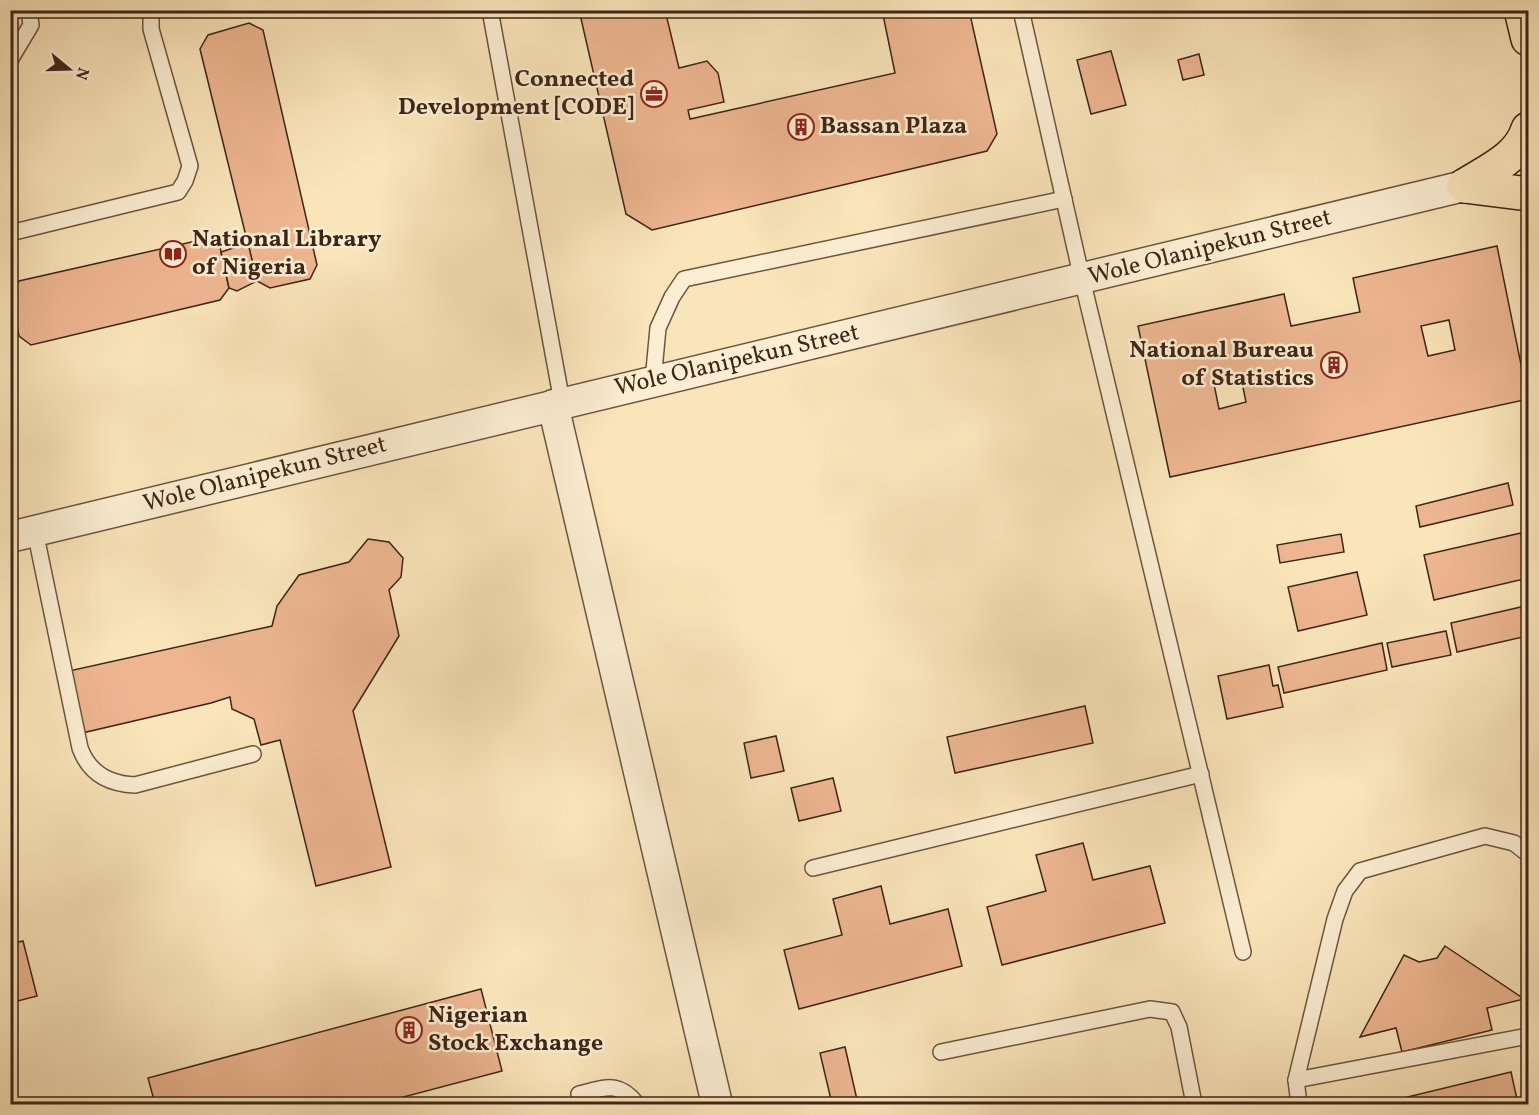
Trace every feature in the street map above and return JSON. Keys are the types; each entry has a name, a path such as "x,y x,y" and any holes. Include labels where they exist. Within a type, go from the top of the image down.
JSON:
{"main road":[{"path":"1521,10 1528,39"},
{"path":"1464,186 1511,156 1524,142 1528,129"},
{"path":"1464,186 1528,194"}],"street":[{"name":"Wole Olanipekun Street","path":"23,534 1464,186"},
{"path":"558,403 717,1104"}],"lane":[{"path":"10,60 31,25 29,10"},
{"path":"10,233 178,192 185,181 190,166 151,29 151,10"},
{"path":"490,10 558,403"},
{"path":"1022,10 1082,279 1243,951"},
{"path":"653,381 658,328 672,297 684,279 1064,199"},
{"path":"23,534 80,748 84,760 94,771 107,780 135,785 253,754"},
{"path":"813,868 1201,774"},
{"path":"1299,1104 1296,1080 1335,919 1345,891 1360,871 1485,836 1514,843 1528,854"},
{"path":"941,1052 1150,1010 1172,1012 1179,1027 1194,1104"},
{"path":"1296,1080 1528,1036"},
{"path":"579,1094 612,1087 628,1093 637,1104"}],"building":[{"name":"Bassan Plaza","path":"579,10 665,10 679,68 707,61 718,73 724,102 688,110 690,119 895,73 882,10 969,10 997,134 987,151 652,230 626,214"},
{"path":"249,23 263,30 317,265 310,279 270,288 257,281 200,49 208,35"},
{"path":"1111,51 1126,105 1091,114 1077,60"},
{"path":"1199,54 1204,75 1183,80 1178,60"},
{"path":"209,238 220,247 229,288 220,300 31,345 19,336 10,294 19,281"},
{"path":"248,243 257,281 237,291 229,288 221,252"},
{"name":"National Bureau of Statistics","path":"1497,246 1528,399 1170,477 1138,326 1284,294 1291,326 1360,312 1353,278","holes":["1449,320 1455,350 1428,356 1421,326","1240,373 1246,402 1219,409 1213,379"]},
{"path":"1508,483 1513,505 1420,527 1416,506"},
{"path":"1521,533 1528,578 1434,600 1424,555"},
{"path":"1341,534 1344,552 1280,563 1277,545"},
{"path":"368,539 389,542 403,558 401,577 389,590 399,636 353,711 391,867 316,886 280,740 261,745 254,719 232,709 230,697 82,733 69,671 272,626 277,606 299,575 349,562"},
{"path":"1357,572 1367,615 1298,631 1288,587"},
{"path":"1521,607 1527,636 1457,652 1451,623"},
{"path":"1446,631 1451,655 1392,667 1387,643"},
{"path":"1382,643 1387,670 1284,693 1278,667"},
{"path":"1269,665 1273,686 1278,685 1283,707 1227,719 1218,676"},
{"path":"1085,706 1093,743 955,773 947,737"},
{"path":"776,736 784,771 751,778 744,743"},
{"path":"833,778 841,811 799,821 791,788"},
{"path":"1083,843 1093,880 1150,866 1165,923 1002,965 987,907 1046,891 1036,855"},
{"path":"881,886 890,924 948,909 962,966 799,1009 784,950 842,935 833,899"},
{"path":"23,941 37,996 10,1003 10,944"},
{"path":"1445,946 1524,999 1487,1008 1492,1030 1402,1052 1396,1028 1360,1037 1404,955 1419,962 1437,958"},
{"name":"Nigerian Stock Exchange","path":"481,989 502,1071 377,1104 155,1104 148,1078"},
{"path":"845,1047 858,1104 832,1104 820,1053"},
{"path":"1511,1072 1518,1104 1396,1104 1395,1100"}],"place":[{"name":"Connected Development [CODE]","path":"654,94"},
{"name":"Bassan Plaza","path":"801,127"},
{"name":"National Library of Nigeria","path":"173,254"},
{"name":"National Bureau of Statistics","path":"1334,365"},
{"name":"Nigerian Stock Exchange","path":"409,1030"}]}
